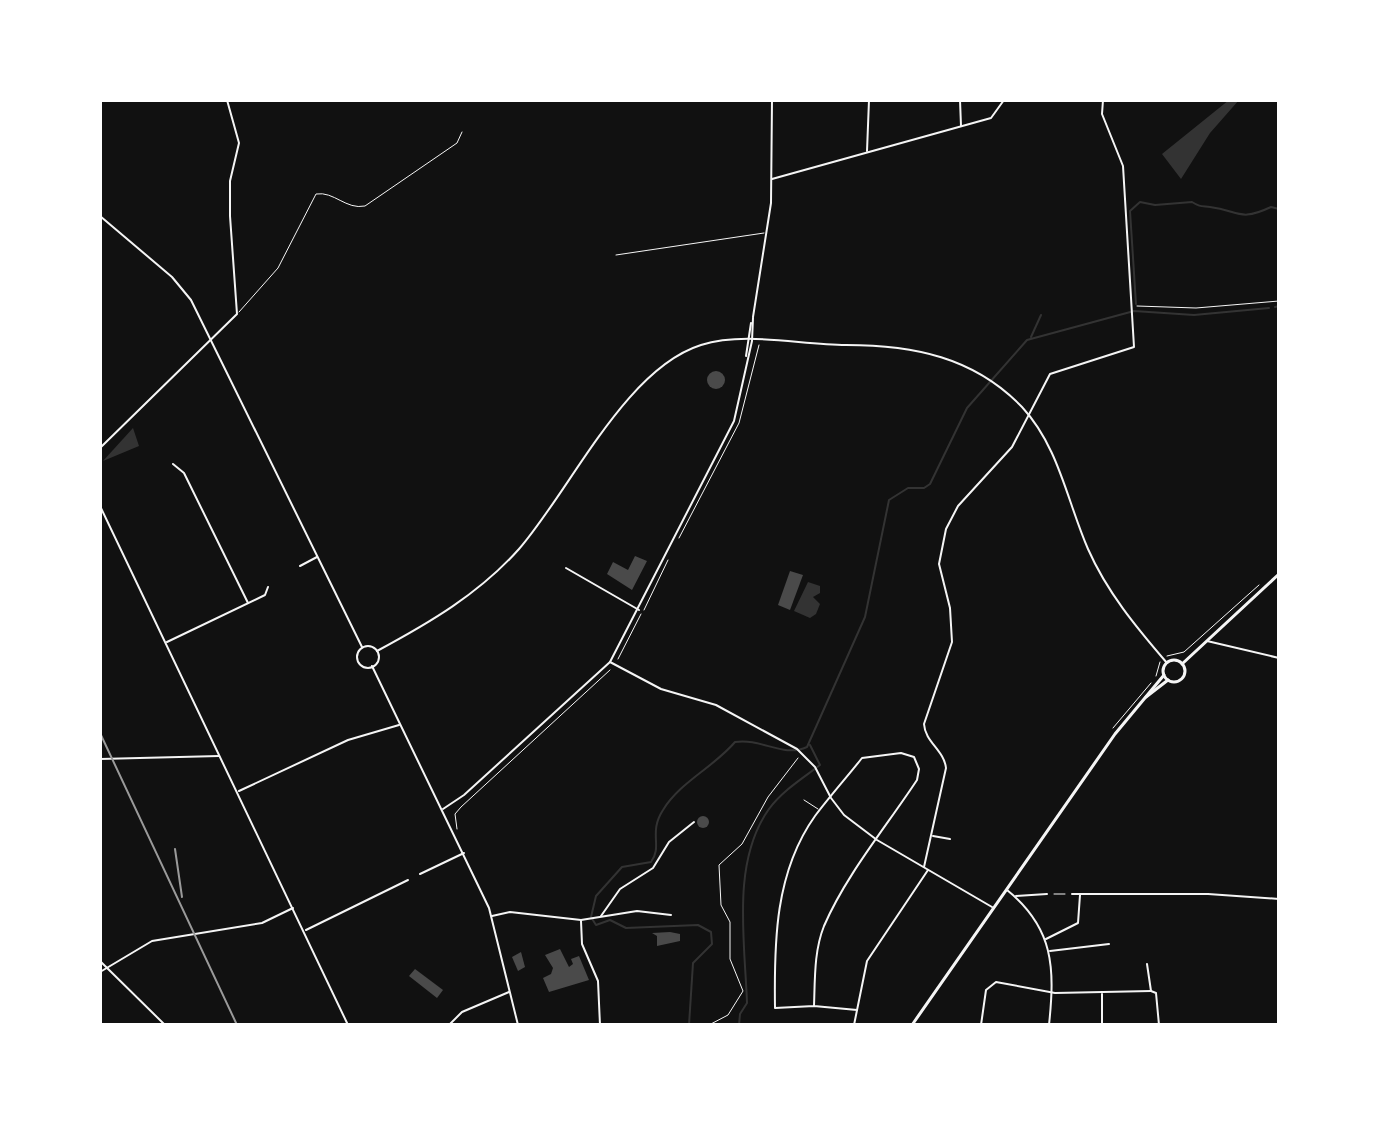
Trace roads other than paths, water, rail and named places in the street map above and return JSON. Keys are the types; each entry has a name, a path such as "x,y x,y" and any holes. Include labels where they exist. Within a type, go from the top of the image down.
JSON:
{"main road":[{"path":"1182,664 1279,574"},
{"path":"912,1025 1140,702 1164,675 1165,661 1182,664"},
{"path":"1140,702 1168,680 1178,681 1183,677 1182,664"},
{"path":"1164,675 1168,680"}],"street":[{"path":"100,448 237,314 230,181 239,143 227,100"},
{"path":"442,809 464,795 610,662 734,421 752,341 767,233 772,100"},
{"path":"867,153 869,100"},
{"path":"960,100 961,127"},
{"path":"771,179 991,118 1004,100"},
{"path":"854,1025 867,961 926,869 933,836 946,763 926,735 924,724 952,642 950,608 939,564 946,529 958,506 1012,447 1050,374 1134,347 1123,166 1102,114 1103,100"},
{"path":"100,216 187,293 362,647"},
{"path":"746,360 746,341 753,318"},
{"path":"377,651 462,601 506,563 555,503 647,377 672,358 701,345 752,341 911,348 947,357 998,385 1035,423 1054,456 1088,549 1105,583 1165,661"},
{"path":"173,464 184,473 248,603"},
{"path":"100,506 348,1025"},
{"path":"300,566 318,557"},
{"path":"566,568 639,610"},
{"path":"166,643 265,595 268,587"},
{"path":"1206,641 1279,658"},
{"path":"362,647 372,647 377,651 378,660 372,666"},
{"path":"362,647 358,652 359,663 372,666"},
{"path":"610,662 661,689 716,705 799,751 816,768 831,798 844,815 877,840 993,908"},
{"path":"372,666 492,916 518,1025"},
{"path":"237,791 348,740 400,724"},
{"path":"814,1006 816,956 824,927 917,780 919,769 914,757 901,753 862,758 820,811 785,883 774,935 775,1008 814,1006 857,1010"},
{"path":"100,759 220,755"},
{"path":"600,916 620,889 653,868 669,842 694,822"},
{"path":"933,836 950,839"},
{"path":"420,874 464,853"},
{"path":"305,931 364,905 408,880"},
{"path":"1006,889 1029,909 1046,939 1051,991 1049,1025"},
{"path":"1016,897 1047,894"},
{"path":"1072,894 1208,894 1279,899"},
{"path":"1046,939 1078,923 1080,894"},
{"path":"100,972 152,941 262,923 294,907"},
{"path":"492,916 519,913 581,920 637,911 671,915"},
{"path":"581,920 582,944 598,981 600,1025"},
{"path":"1049,951 1109,944"},
{"path":"100,961 165,1025"},
{"path":"1147,964 1151,991"},
{"path":"981,1025 986,990 992,983 1051,991 1151,991 1156,993 1159,1025"},
{"path":"449,1025 462,1012 509,992"},
{"path":"1102,993 1102,1025"}],"lane":[{"path":"237,314 278,268 316,194 323,193 355,208 365,206 457,143 462,132"},
{"path":"616,255 767,233"},
{"path":"804,800 820,811"}],"waterway":[{"path":"1136,304 1130,211 1140,202 1155,205 1192,202 1246,215 1271,207 1279,209"},
{"path":"1275,307 1279,306"},
{"path":"689,1025 693,963 712,944 711,932 698,925 626,928 610,920 596,925 591,917 596,896 622,867 651,862 656,850 656,826 663,810 678,791 735,742 789,750 807,747 865,617 889,500 908,488 924,488 930,484 967,408 1027,340 1134,311 1194,315 1269,308"},
{"path":"1031,337 1041,315"},
{"path":"739,1025 740,1014 747,1003 743,903 749,853 757,830 774,802 820,765 810,745"}],"railway":[{"path":"100,733 237,1025"},
{"path":"175,849 182,897"}]}
